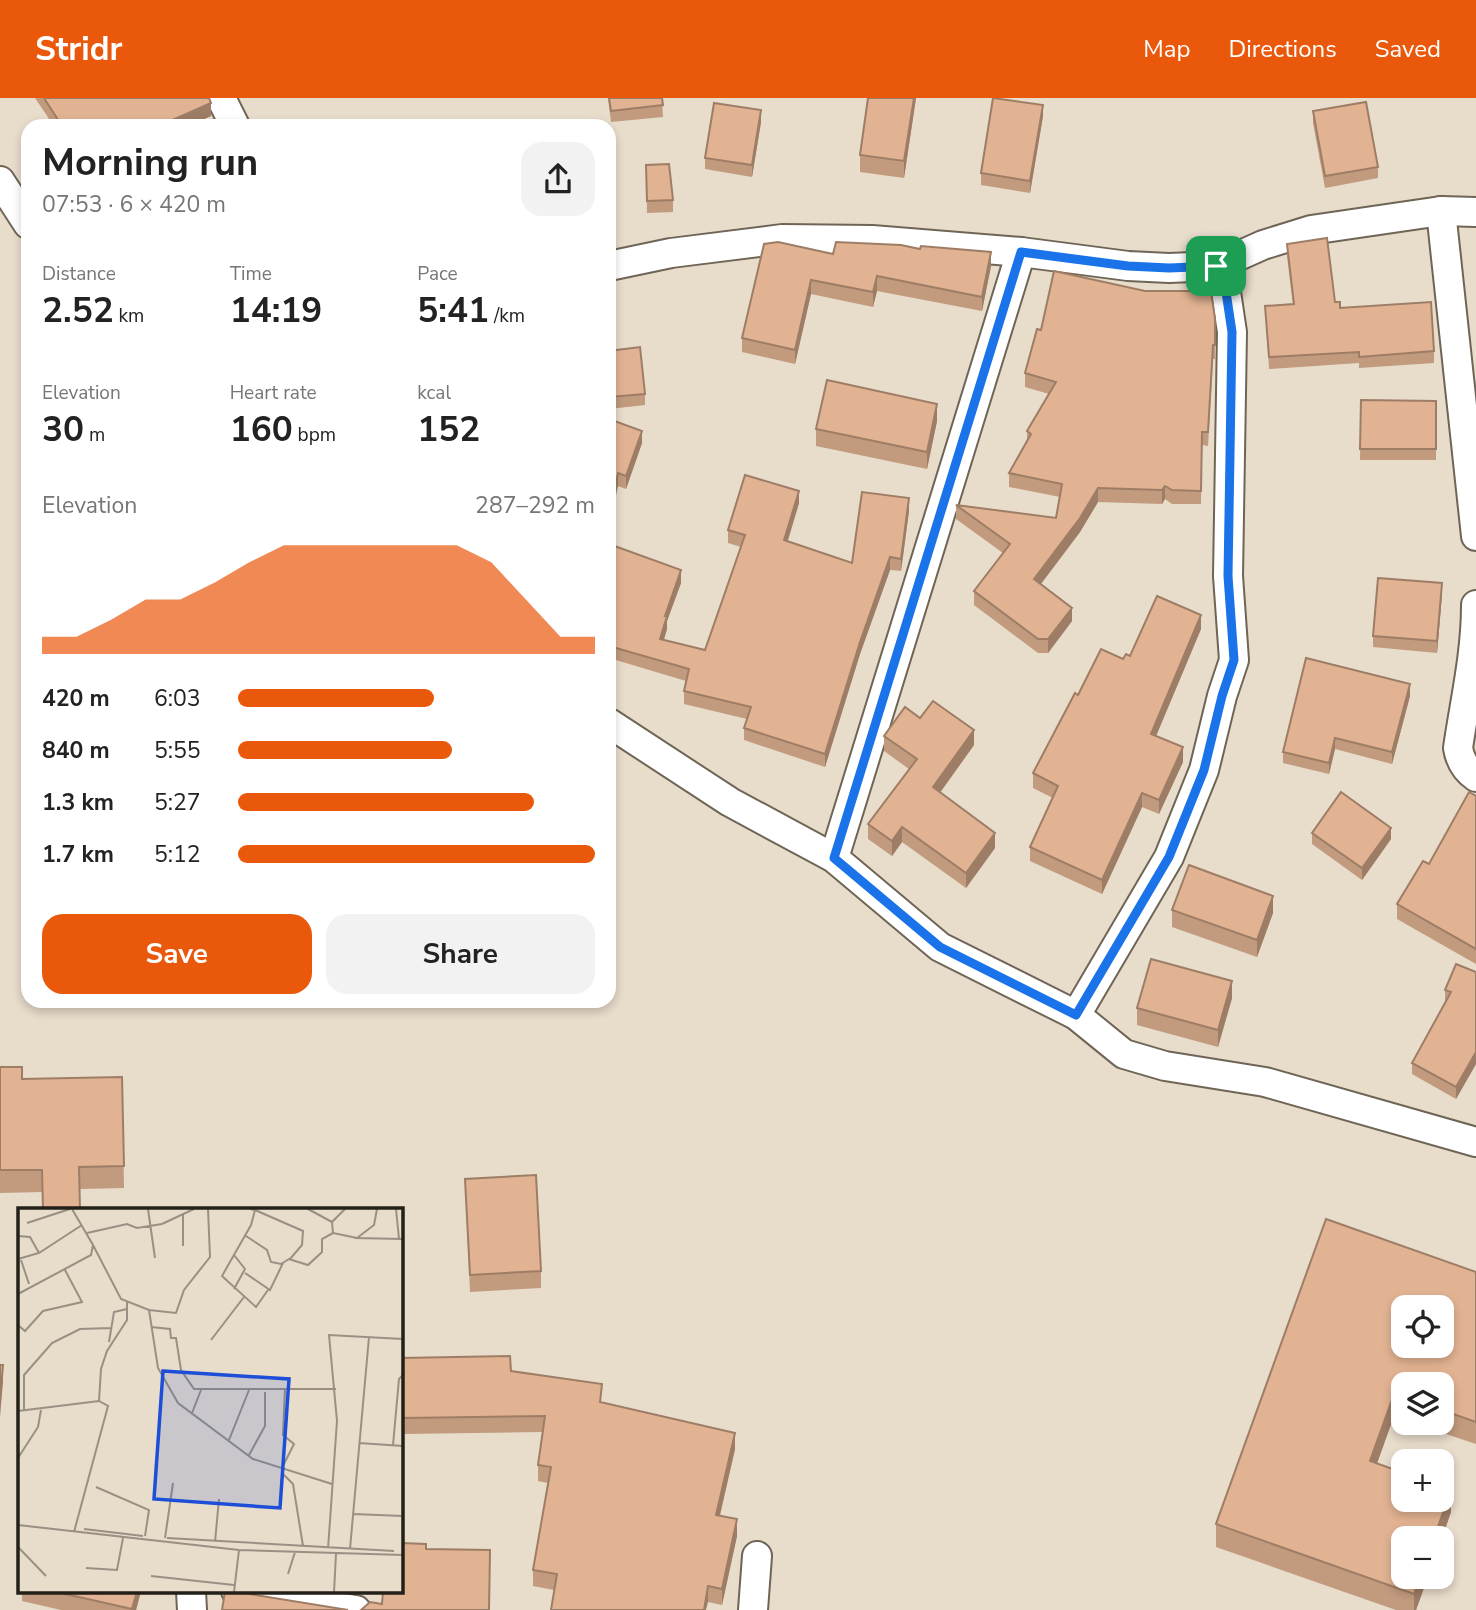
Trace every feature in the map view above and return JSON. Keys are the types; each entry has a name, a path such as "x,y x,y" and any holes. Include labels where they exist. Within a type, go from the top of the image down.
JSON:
{"street":[{"path":"221,98 232,119"},
{"path":"0,181 21,213"},
{"path":"1441,211 1476,536"},
{"path":"616,264 671,253 782,240 872,240 1021,252 1128,266 1216,266 1263,245 1311,230 1441,211 1476,212"},
{"path":"834,858 1021,252"},
{"path":"1076,1015 1169,857 1204,770 1222,696 1234,660 1228,576 1232,332 1226,292 1216,266"},
{"path":"1476,605 1471,676 1458,748 1460,758 1476,777"},
{"path":"616,728 730,802 834,858 940,947 1076,1015 1124,1054 1165,1066 1265,1082 1473,1134"},
{"path":"753,1610 757,1556"},
{"path":"191,1592 192,1610"},
{"path":"242,1592 356,1610"}],"building":[{"path":"44,98 209,98 211,103 175,119 58,119"},
{"path":"609,98 662,98 663,105 611,111"},
{"path":"868,98 914,98 904,161 860,155"},
{"path":"993,98 1043,105 1030,181 981,173"},
{"path":"1366,102 1378,167 1325,176 1313,111"},
{"path":"714,103 761,110 752,165 705,158"},
{"path":"669,164 673,200 647,201 646,165"},
{"path":"1327,238 1335,302 1340,302 1340,308 1431,302 1434,351 1359,357 1359,352 1269,357 1265,306 1294,304 1287,244"},
{"path":"778,242 833,254 836,242 991,252 982,297 877,276 873,292 811,280 795,350 742,338 764,244"},
{"path":"1054,271 1145,291 1211,291 1215,345 1208,432 1202,432 1201,491 1172,490 1165,486 1162,490 1098,488 1080,518 1034,579 1072,608 1048,639 1038,639 974,591 1010,544 956,505 1056,518 1062,484 1009,473 1031,434 1027,431 1056,382 1025,373 1037,329 1041,330"},
{"path":"640,347 645,394 616,396 616,350"},
{"path":"827,380 937,404 927,452 816,429"},
{"path":"1361,400 1436,401 1436,449 1360,449"},
{"path":"616,422 642,431 626,476 618,473 616,482"},
{"path":"745,475 799,491 784,540 852,563 862,492 909,498 901,559 890,557 825,754 744,728 751,707 684,691 689,669 616,648 616,547 681,570 660,639 705,650 745,535 728,530"},
{"path":"1378,578 1442,583 1437,641 1373,636"},
{"path":"1157,596 1201,615 1151,734 1183,747 1159,800 1142,793 1102,880 1030,847 1058,786 1033,773 1101,649 1123,659 1126,654 1130,656"},
{"path":"1306,658 1410,684 1392,752 1335,738 1329,763 1283,752"},
{"path":"933,701 974,730 933,787 995,833 966,873 902,827 892,841 868,824 917,759 884,736 905,707 920,718"},
{"path":"1341,792 1391,828 1362,868 1312,833"},
{"path":"1469,792 1476,796 1476,949 1397,904 1423,861 1429,864"},
{"path":"1189,865 1273,896 1257,940 1172,910"},
{"path":"1151,959 1232,981 1218,1030 1137,1008"},
{"path":"1456,964 1476,972 1476,1052 1456,1087 1412,1063 1451,992 1445,990"},
{"path":"0,1067 22,1067 22,1079 122,1077 124,1166 79,1167 80,1208 43,1208 42,1170 0,1170"},
{"path":"536,1175 541,1271 470,1275 465,1179"},
{"path":"1326,1219 1476,1272 1476,1422 1454,1414 1454,1372 1391,1372 1391,1402 1370,1461 1391,1468 1391,1512 1443,1512 1438,1526 1391,1526 1391,1586 1216,1524"},
{"path":"510,1356 511,1371 602,1384 600,1402 735,1433 716,1515 737,1519 722,1589 708,1586 704,1610 551,1610 557,1574 533,1570 551,1467 538,1465 545,1416 402,1418 402,1358"},
{"path":"0,1365 3,1365 0,1401"},
{"path":"402,1543 426,1544 426,1549 490,1550 489,1610 361,1610 370,1602 382,1604 383,1592 402,1592"},
{"path":"1400,1589 1416,1589 1414,1594"},
{"path":"56,1592 137,1592 132,1609"},
{"path":"225,1592 237,1592 348,1610 222,1610"}],"route":[{"path":"1021,252 1128,266 1216,266 1226,292 1232,332 1228,576 1234,660 1222,696 1204,770 1169,857 1076,1015 940,947 834,858 1021,252"}]}
